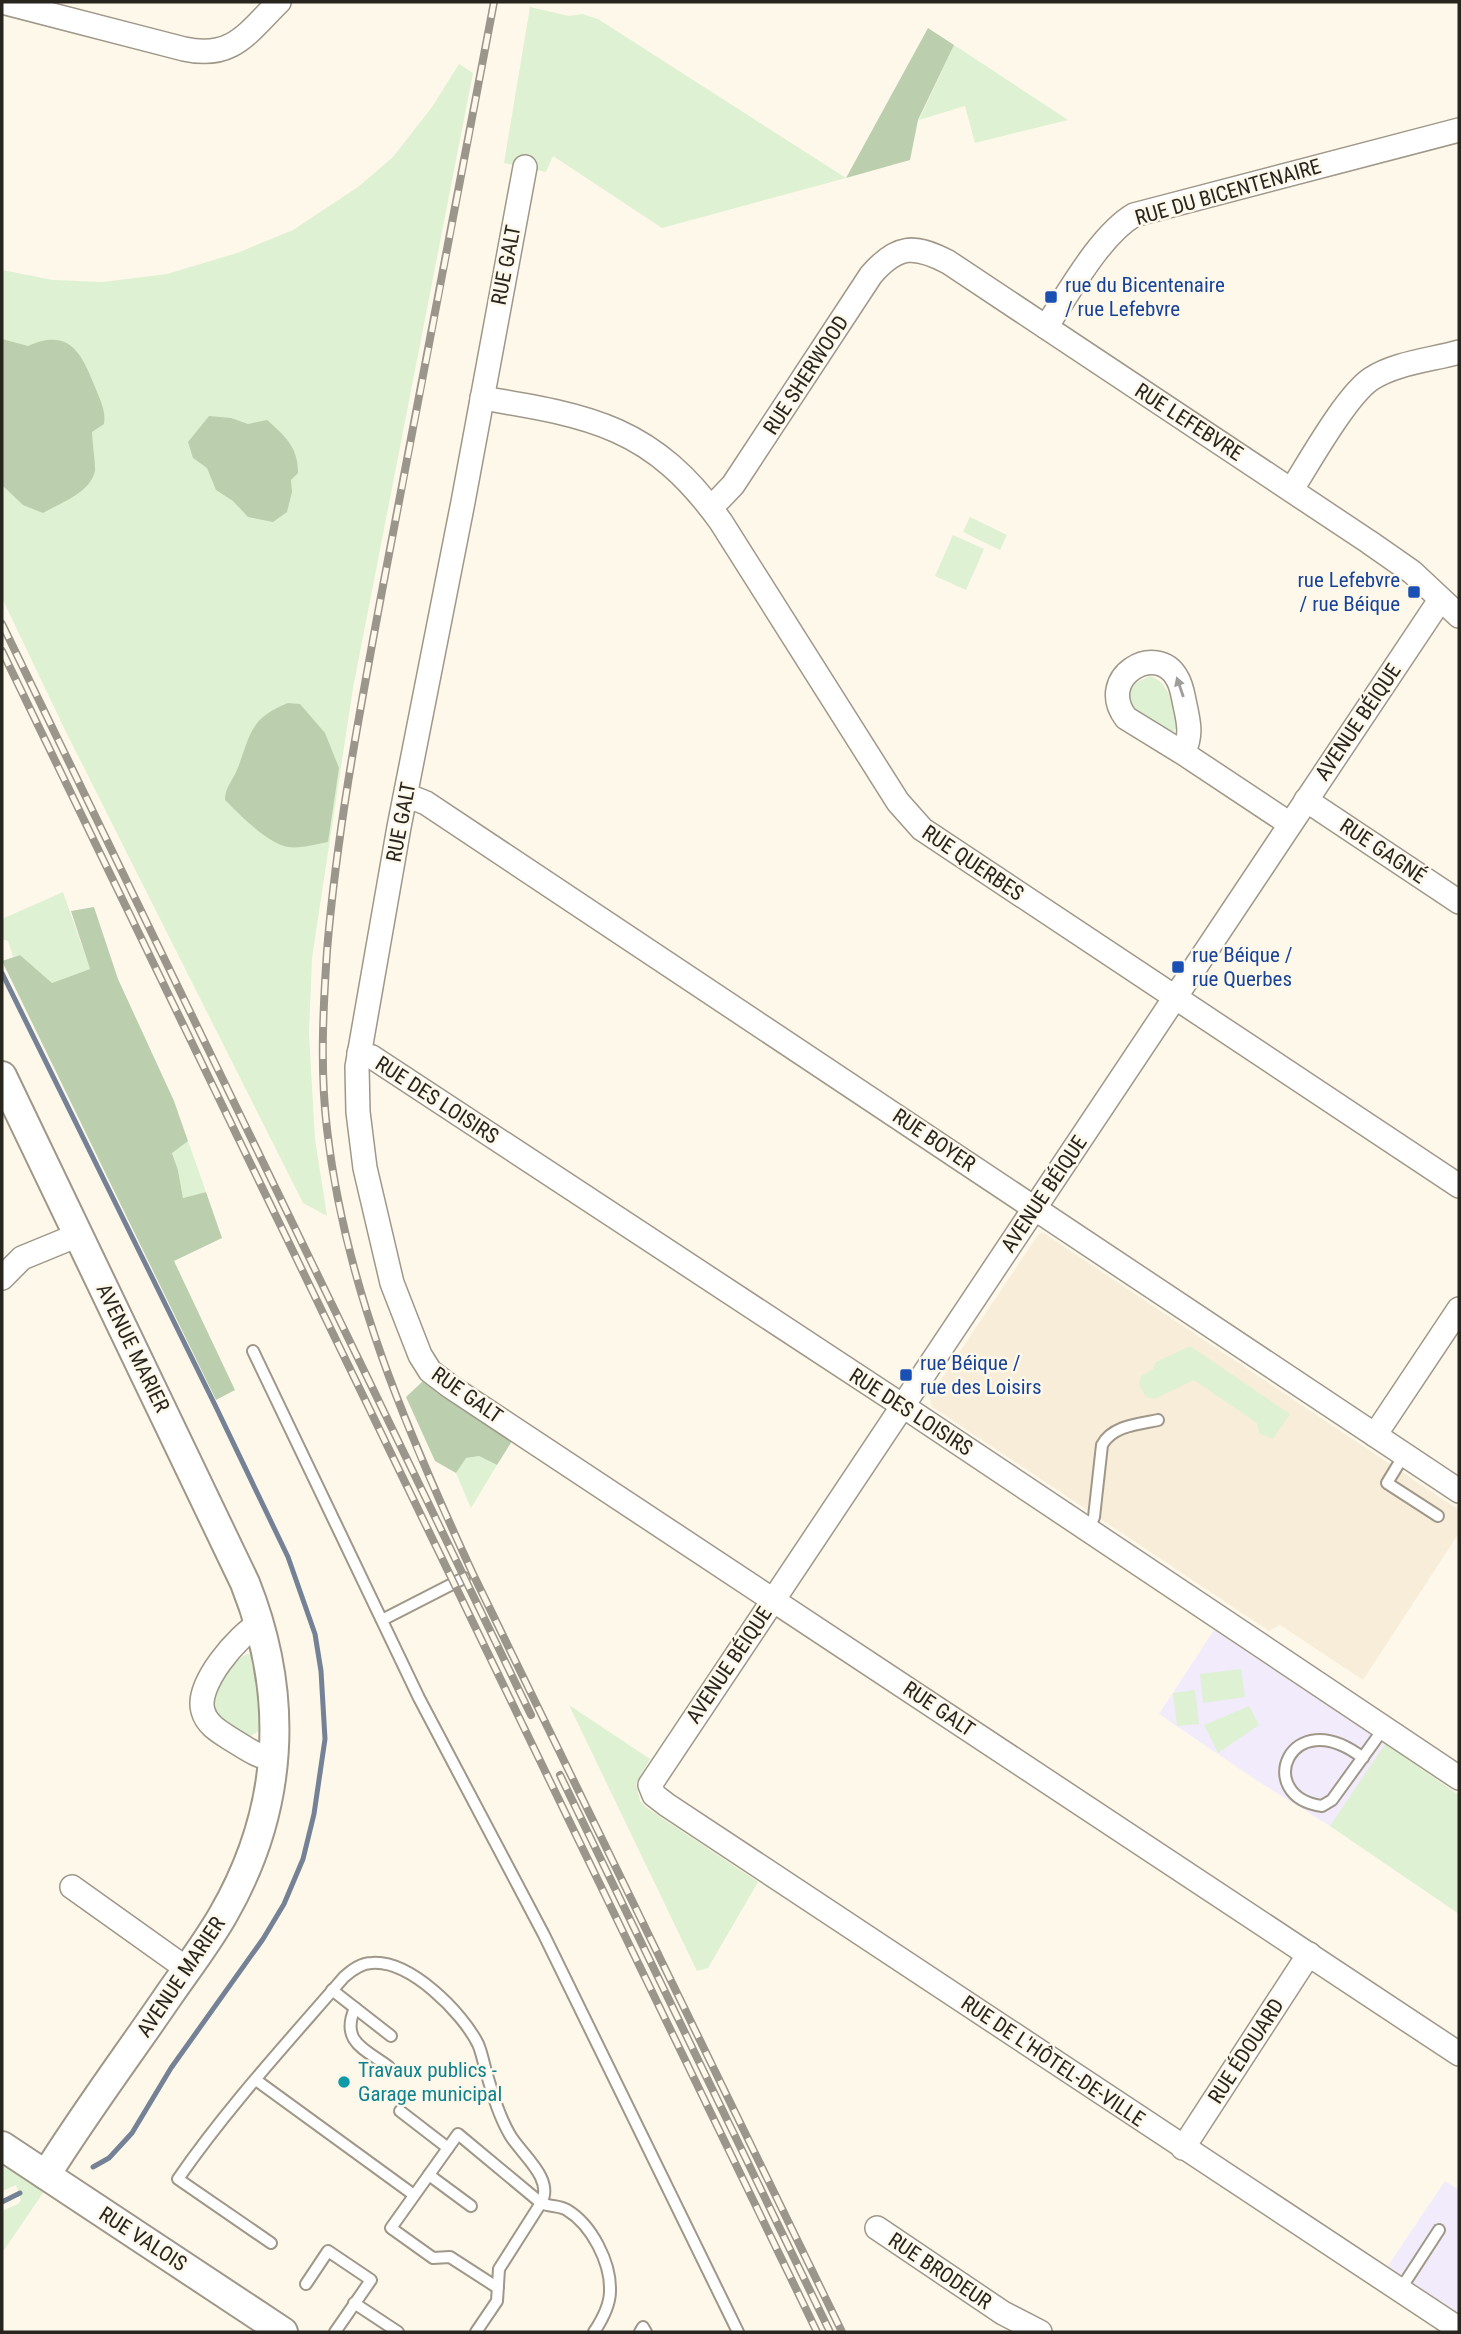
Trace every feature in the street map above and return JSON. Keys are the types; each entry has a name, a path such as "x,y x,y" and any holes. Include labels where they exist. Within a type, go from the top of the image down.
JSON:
{"street":[{"path":"2,2 184,49 209,52 227,49 235,44 279,2"},
{"name":"RUE DU BICENTENAIRE","path":"1046,327 1107,238 1134,215 1459,130"},
{"name":"RUE GALT","path":"525,167 359,1053 358,1112 369,1191 391,1283 414,1343 430,1371 1459,2054"},
{"name":"RUE LEFEBVRE","path":"907,249 925,251 948,262 1292,489 1401,564 1459,615"},
{"name":"RUE SHERWOOD","path":"711,508 733,485 871,275 891,255 907,249"},
{"path":"1292,489 1355,394 1370,380 1394,369 1459,352"},
{"name":"RUE QUERBES","path":"482,398 577,416 622,432 675,468 711,508 864,750 913,822 1175,1000 1459,1186"},
{"name":"AVENUE BÉIQUE","path":"650,1789 655,1775 1440,600"},
{"path":"1183,753 1290,824"},
{"name":"RUE BOYER","path":"406,795 426,803 1459,1491"},
{"name":"RUE GAGNÉ","path":"1306,800 1459,902"},
{"name":"RUE DES LOISIRS","path":"359,1053 372,1057 903,1406 1459,1778"},
{"name":"AVENUE MARIER","path":"2,1076 235,1562 260,1623 273,1685 276,1722 264,1818 249,1862 224,1914 46,2175"},
{"path":"2,1278 22,1258 78,1235"},
{"path":"1375,1435 1459,1309"},
{"path":"260,1623 237,1639 206,1684 201,1703 207,1720 213,1726 254,1754 273,1759"},
{"name":"RUE DE L'HÔTEL-DE-VILLE","path":"650,1789 654,1796 667,1805 1459,2329"},
{"path":"72,1887 187,1969"},
{"name":"RUE ÉDOUARD","path":"1183,2148 1309,1954"},
{"name":"RUE VALOIS","path":"2,2146 283,2332"},
{"name":"RUE BRODEUR","path":"877,2228 1003,2314 1040,2332"}],"lane":[{"path":"253,1351 382,1620 467,1791 544,1935 738,2332"},
{"path":"1088,1531 1094,1517 1102,1445 1105,1439 1116,1431 1158,1420"},
{"path":"1404,1455 1387,1483 1438,1516"},
{"path":"382,1620 464,1578"},
{"path":"1363,1758 1337,1741 1328,1739 1308,1742 1293,1751 1284,1769 1287,1786 1307,1801 1322,1806 1332,1800 1363,1758 1384,1728"},
{"path":"271,2242 178,2179 198,2150 344,1977 368,1963 384,1963 423,1983 460,2017 478,2045 496,2104 510,2135 545,2185 545,2196 499,2269 497,2301 477,2332"},
{"path":"332,1990 391,2036"},
{"path":"355,2008 349,2026 353,2040 389,2067"},
{"path":"256,2080 415,2195"},
{"path":"400,2110 448,2148"},
{"path":"498,2288 450,2257 433,2258 391,2228 458,2134 541,2203 567,2210 593,2238 609,2275 610,2294 602,2321 594,2332"},
{"path":"429,2175 471,2206"},
{"path":"1400,2290 1439,2230"},
{"path":"306,2284 328,2251 371,2280 335,2332"},
{"path":"355,2303 398,2332"},
{"path":"640,2332 643,2328 646,2332"}],"shaded area":[{"path":"1042,1232 1459,1510 1459,1533 1363,1680 1280,1625 1269,1631 931,1406 930,1396"},
{"path":"1214,1630 1385,1744 1330,1826 1159,1714"},
{"path":"1445,2181 1459,2190 1459,2314 1388,2266"}],"green space":[{"path":"530,7 569,16 582,14 598,19 846,178 662,228 553,156 546,172 504,163"},
{"path":"928,28 954,45 918,120 910,160 846,178"},
{"path":"954,45 1068,120 975,143 965,106 919,120"},
{"path":"459,64 473,73 353,688 312,958 309,1034 315,1139 327,1216 303,1203 66,732 2,598 2,270 53,280 103,282 167,274 237,253 293,230 358,187 393,157 432,107"},
{"path":"2,339 28,346 54,340 72,347 84,363 103,410 104,424 92,432 95,469 92,479 74,496 43,513 23,505 2,485"},
{"path":"209,416 231,418 248,424 267,420 290,443 296,456 298,473 291,480 292,492 287,512 273,522 248,517 233,501 216,490 207,468 193,458 188,442"},
{"path":"970,517 1007,535 1000,550 963,532"},
{"path":"953,535 984,549 966,590 935,576"},
{"path":"1150,676 1163,684 1170,697 1177,727 1173,732 1142,715 1130,702 1133,684"},
{"path":"288,703 300,704 325,733 339,768 328,842 298,847 280,844 254,828 225,800 227,788 253,729 265,715"},
{"path":"63,892 90,969 52,983 20,955 13,957 8,941 2,939 2,919"},
{"path":"94,907 118,979 174,1101 188,1141 172,1153 183,1198 206,1192 222,1238 174,1261 235,1390 216,1400 2,961 20,955 52,983 90,969 71,911"},
{"path":"188,1141 206,1192 183,1198 172,1152"},
{"path":"1190,1346 1290,1414 1273,1439 1260,1434 1257,1423 1194,1380 1154,1399 1146,1397 1139,1384 1141,1376 1153,1369 1156,1362"},
{"path":"423,1381 512,1441 497,1465 479,1456 466,1458 456,1473 435,1461 406,1397"},
{"path":"479,1456 497,1465 471,1508 456,1473 465,1458"},
{"path":"248,1654 253,1656 260,1688 261,1730 250,1736 225,1720 214,1703 214,1696 228,1672 237,1660"},
{"path":"1241,1669 1245,1697 1203,1703 1200,1674"},
{"path":"1195,1690 1199,1724 1177,1726 1173,1693"},
{"path":"569,1705 650,1759 636,1784 640,1801 647,1808 758,1882 708,1968 697,1971"},
{"path":"1249,1706 1259,1725 1218,1753 1204,1725"},
{"path":"1385,1744 1459,1795 1459,1914 1330,1826"},
{"path":"2,2158 45,2190 2,2253 2,2211 21,2200 16,2185 2,2191"}],"waterway":[{"path":"2,973 288,1557 315,1634 321,1671 325,1739 314,1814 303,1859 284,1904 263,1939 171,2068 132,2133 109,2158 93,2167"},
{"path":"2,2202 20,2193"}],"railway":[{"path":"494,2 350,770 331,906 324,995 323,1085 327,1129 348,1245 364,1302 382,1357 425,1466 473,1574 842,2332"},
{"path":"2,624 531,1715"},
{"path":"2,651 817,2332"},
{"path":"560,1775 830,2332"}],"place":[{"name":"rue du Bicentenaire / rue Lefebvre","path":"1051,297"},
{"name":"rue Lefebvre / rue Béique","path":"1414,592"},
{"name":"rue Béique / rue Querbes","path":"1178,967"},
{"name":"rue Béique / rue des Loisirs","path":"906,1375"},
{"name":"Travaux publics - Garage municipal","path":"344,2082"}]}
